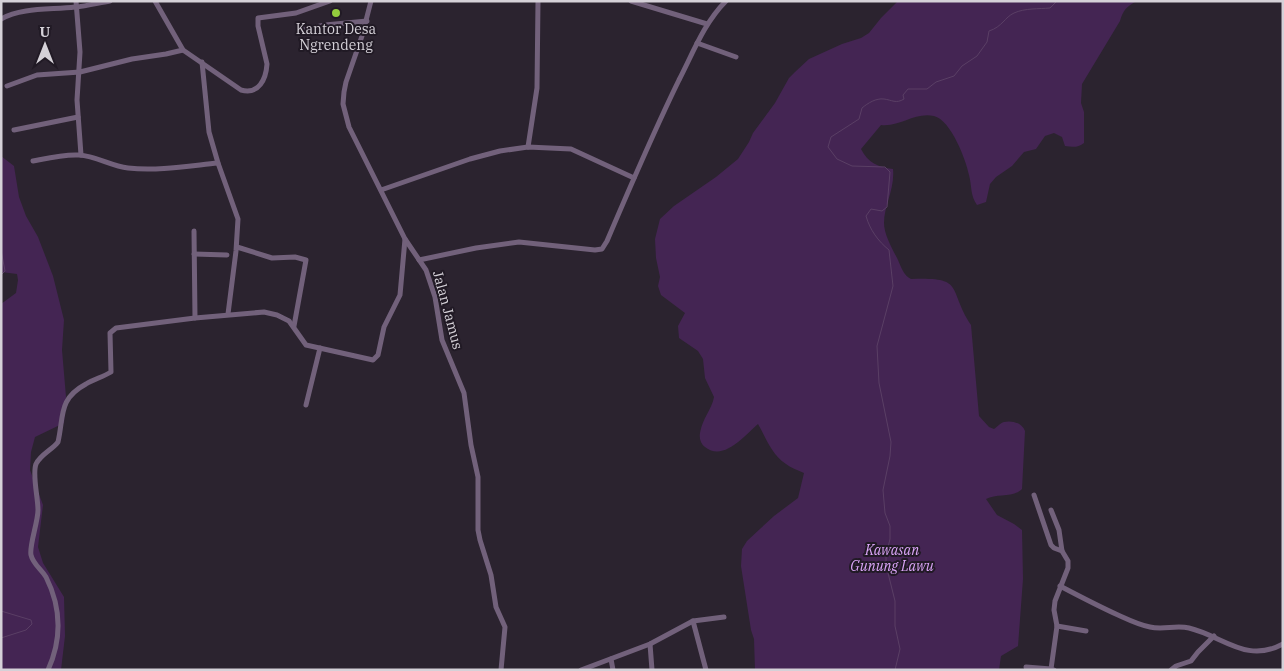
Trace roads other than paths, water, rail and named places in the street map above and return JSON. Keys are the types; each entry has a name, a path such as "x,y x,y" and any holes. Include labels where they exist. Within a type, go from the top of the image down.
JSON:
{"street":[{"path":"1,19 32,11 110,1"},
{"path":"155,1 183,50 241,90 252,91 260,86 264,79 267,64 258,26 258,18 296,12 330,1"},
{"name":"Jalan Jamus","path":"372,1 346,82 343,104 349,127 405,239 426,270 431,283 442,340 464,393 471,445 478,477 478,530 491,575 496,607 505,627 501,670"},
{"path":"528,148 537,88 538,1"},
{"path":"630,1 707,24"},
{"path":"419,260 519,242 595,250 602,249 697,43 707,24 726,1"},
{"path":"76,4 80,72 78,117 81,155"},
{"path":"302,30 325,24 367,21"},
{"path":"697,43 736,57"},
{"path":"7,86 37,75 80,72 132,59 183,50"},
{"path":"202,62 207,120 218,163 236,212 238,229 228,314"},
{"path":"14,130 78,117"},
{"path":"381,190 470,158 500,151 528,148 571,149 634,178"},
{"path":"33,161 81,155 113,165 137,168 169,168 218,163"},
{"path":"194,231 194,318"},
{"path":"48,670 56,649 58,622 55,597 30,553 38,510 35,472 37,463 58,442 62,412 69,397 85,384 111,372 109,335 111,331 116,328 194,318 264,312 286,319 294,326 303,342 370,360 375,359 378,355 384,327 400,294 405,239"},
{"path":"236,247 272,258 295,256 306,259 307,263 294,326"},
{"path":"194,254 227,255"},
{"path":"306,405 320,348"},
{"path":"1034,495 1051,545 1062,551"},
{"path":"1026,667 1053,669 1058,626 1054,610 1055,601 1068,568 1068,561 1062,551 1059,530 1051,510"},
{"path":"1060,586 1096,605 1139,624 1161,628 1188,628 1214,636 1234,648 1247,651 1269,651 1283,644"},
{"path":"581,670 650,644 693,621 724,617"},
{"path":"693,621 706,670"},
{"path":"1058,626 1086,631"},
{"path":"1172,670 1176,666 1192,661 1214,636"},
{"path":"650,644 652,670"},
{"path":"611,659 613,670"}],"waterway":[{"path":"895,670 900,649 895,626 895,601 886,565 890,526 885,513 883,490 891,442 879,383 877,346 893,286 889,250 875,235 866,216 871,209 882,211 887,207 890,172 885,167 852,166 837,159 828,147 831,137 859,119 862,108 867,104 881,99 901,100 904,99 903,95 908,89 927,89 936,82 954,76 962,66 977,56 987,42 989,31 1014,13 1023,10 1050,8 1057,1"},
{"path":"1,250 5,271 1,275"},
{"path":"1,611 31,620 32,624 26,630 1,638"}],"place":[{"name":"Kantor Desa Ngrendeng","path":"336,13"}],"park label":[{"name":"Kawasan Gunung Lawu","path":"892,558"}]}
